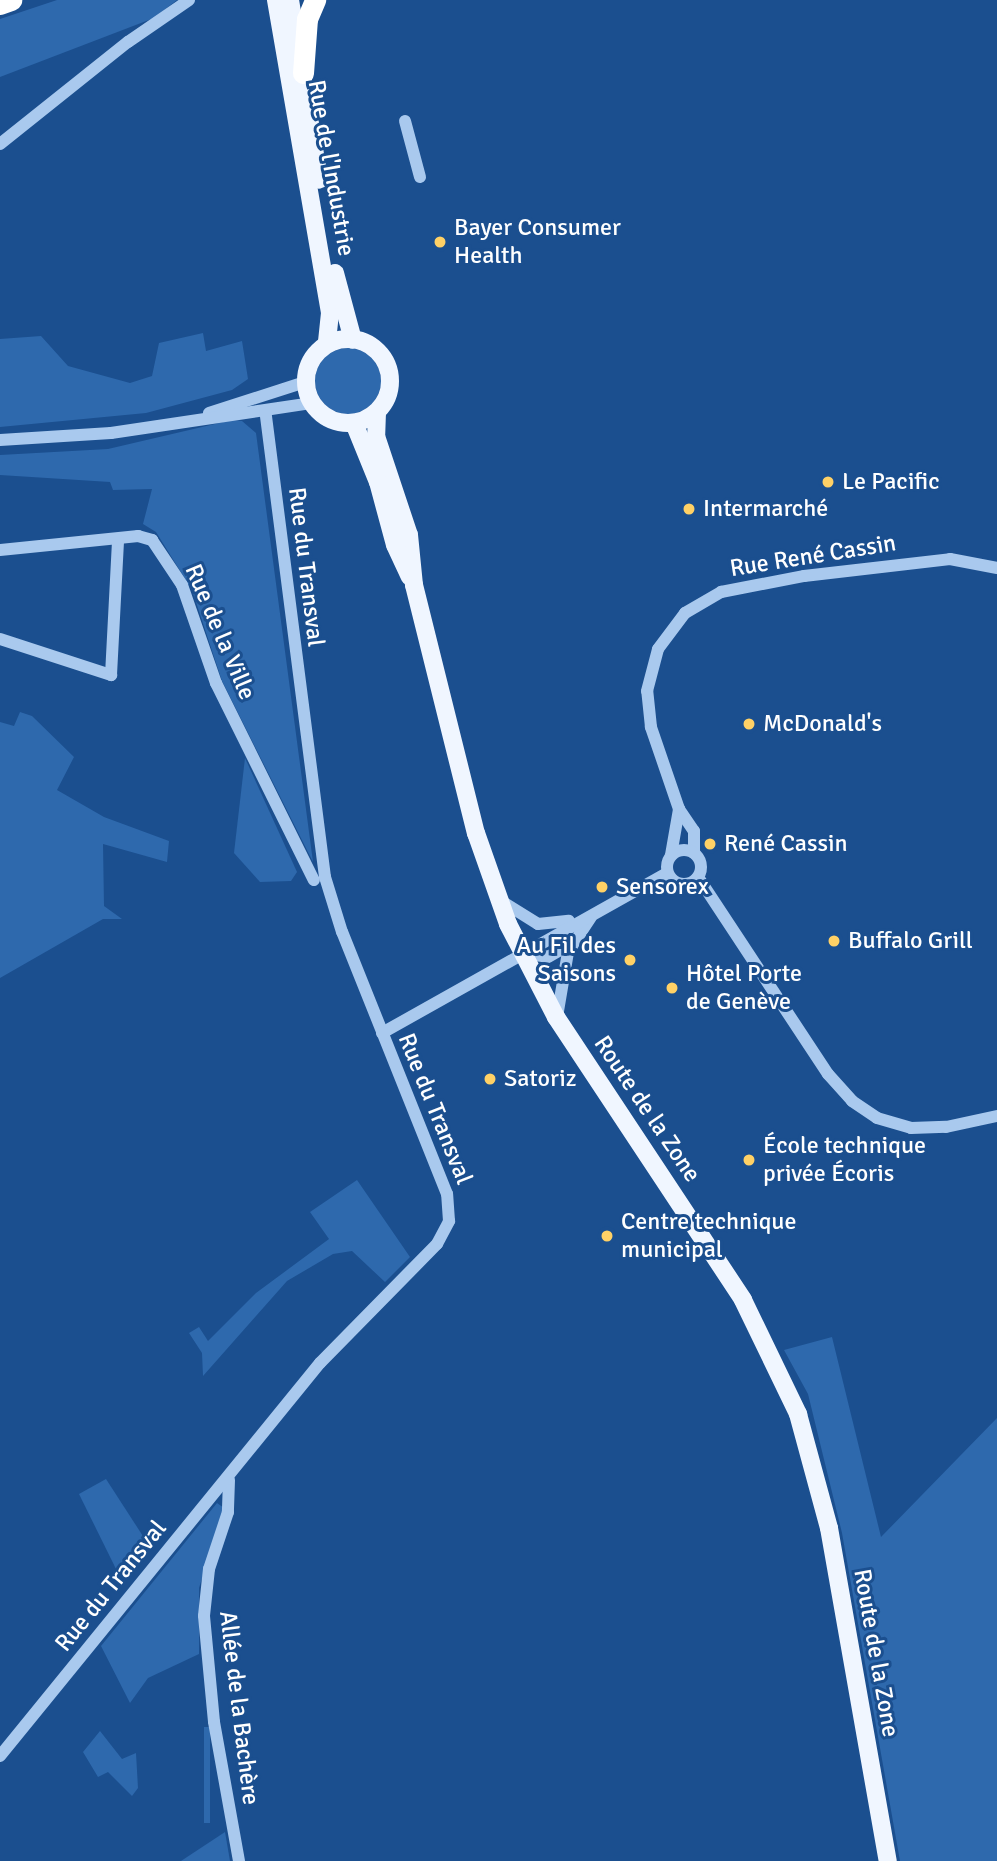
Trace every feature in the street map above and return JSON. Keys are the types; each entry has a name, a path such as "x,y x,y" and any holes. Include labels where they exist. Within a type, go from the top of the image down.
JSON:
{"highway":[{"path":"0,4 11,0"},
{"path":"303,73 307,19 315,0"}],"main road":[{"name":"Rue de l'Industrie","path":"276,0 330,313 327,344"},
{"name":"Rue de l'Industrie","path":"290,0 335,272 353,340"},
{"path":"353,340 374,348 388,366 390,388 377,412 354,423 329,419 311,403 305,382 310,362 327,344 353,340"},
{"name":"Route de la Zone","path":"377,412 376,436 409,536 414,585 475,833 498,899 521,953 556,1017 743,1300 792,1397 829,1528 888,1861"},
{"name":"Route de la Zone","path":"354,423 378,482 395,545 414,585"}],"street":[{"path":"0,144 128,42 189,0"},
{"path":"405,121 421,177"},
{"path":"199,416 305,382"},
{"path":"0,440 92,435 199,416 265,411 311,403"},
{"name":"Rue du Transval","path":"0,1756 229,1480 320,1363 437,1244 447,1227 447,1194 382,1033 325,877 265,411"},
{"path":"0,639 111,675 118,540"},
{"name":"Rue de la Ville","path":"0,550 118,540 152,540 182,585 212,673 314,880"},
{"name":"Rue René Cassin","path":"997,568 950,559 888,565 740,587 690,608 661,643 647,691 651,727 679,809 694,831 694,853 701,864 698,877 828,1074 852,1101 877,1118 911,1128 946,1127 997,1116"},
{"name":"Rue René Cassin","path":"667,873 679,809"},
{"path":"671,855 682,850 694,853"},
{"path":"382,1033 667,873 681,885 698,877"},
{"path":"498,899 538,923 593,913"},
{"path":"556,1017 563,969 573,943 593,913"},
{"path":"521,953 548,957 573,943"},
{"name":"Allée de la Bachère","path":"229,1480 228,1512 205,1586 204,1616 214,1722 239,1861"}],"shaded area":[{"path":"57,0 177,0 154,18 0,77 0,19"},
{"path":"203,333 206,351 242,341 248,379 232,390 146,413 0,427 0,339 41,336 68,366 130,383 152,376 159,343"},
{"path":"348,348 361,351 371,358 378,368 381,381 378,394 371,404 361,411 348,414 335,411 325,404 318,394 315,381 318,368 325,358 335,351"},
{"path":"232,420 242,421 256,433 313,862 222,681 192,590 156,532 143,524 152,489 113,490 110,482 0,475 0,455 108,449"},
{"path":"20,712 32,716 74,757 57,790 104,817 169,841 167,862 103,844 104,906 122,919 103,919 0,978 0,722 14,726"},
{"path":"245,758 297,872 291,881 260,882 234,853"},
{"path":"357,1180 410,1257 385,1282 352,1251 333,1254 287,1281 203,1376 202,1353 189,1333 199,1327 208,1341 256,1293 329,1239 310,1212"},
{"path":"832,1337 881,1537 997,1418 997,1861 900,1861 842,1533 808,1394 784,1350"},
{"path":"106,1479 150,1547 117,1571 79,1494"},
{"path":"217,1503 224,1508 199,1588 199,1654 148,1678 130,1703 101,1646"},
{"path":"204,1727 210,1727 210,1823 204,1823"},
{"path":"100,1731 122,1759 136,1753 138,1788 132,1796 108,1772 98,1777 83,1752"},
{"path":"225,1832 230,1861 181,1861"}],"place":[{"name":"Bayer Consumer Health","path":"440,242"},
{"name":"Le Pacific","path":"828,482"},
{"name":"Intermarché","path":"689,509"},
{"name":"McDonald's","path":"749,724"},
{"name":"René Cassin","path":"710,844"},
{"name":"Sensorex","path":"602,887"},
{"name":"Buffalo Grill","path":"834,941"},
{"name":"Au Fil des Saisons","path":"630,960"},
{"name":"Hôtel Porte de Genève","path":"672,988"},
{"name":"Satoriz","path":"490,1079"},
{"name":"École technique privée Écoris","path":"749,1160"},
{"name":"Centre technique municipal","path":"607,1236"}]}
